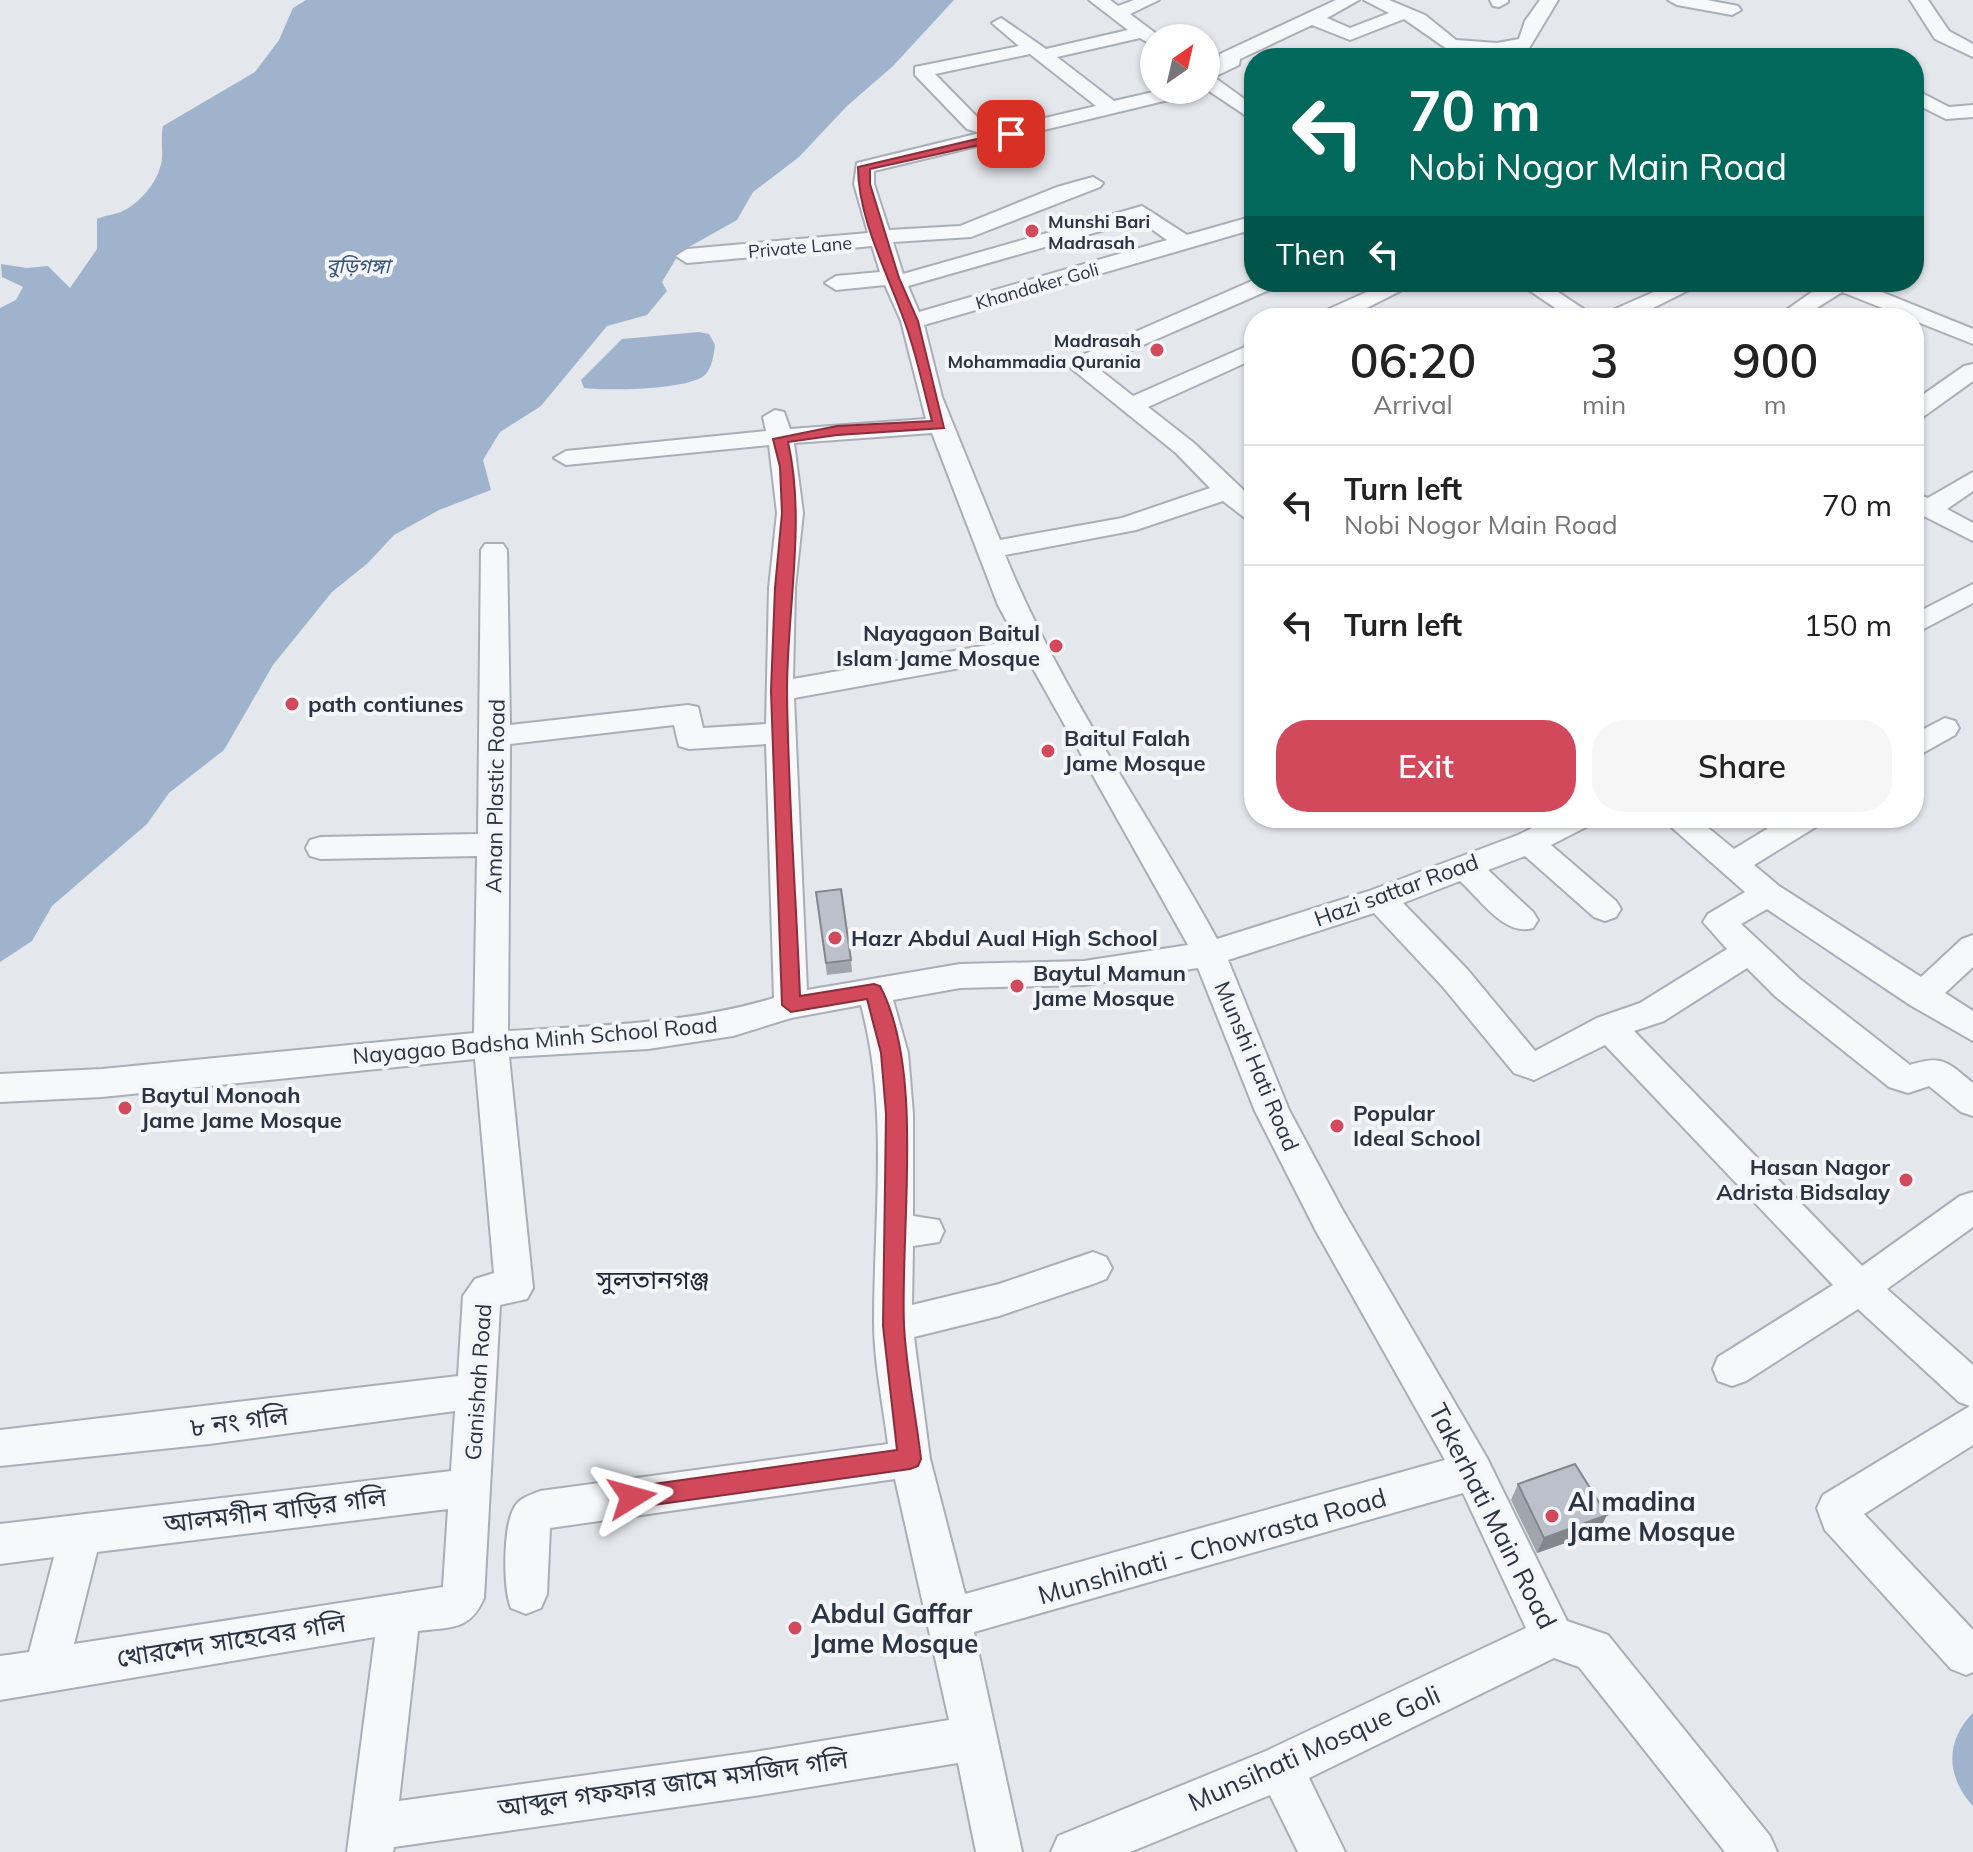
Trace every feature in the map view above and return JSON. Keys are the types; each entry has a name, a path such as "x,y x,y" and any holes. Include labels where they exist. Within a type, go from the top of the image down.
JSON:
{"street":[{"path":"1098,0 1140,30"},
{"path":"1116,13 1150,0"},
{"path":"1248,48 1350,0"},
{"path":"1373,0 1419,19 1437,36 1458,48"},
{"path":"1505,48 1521,46 1527,41 1534,21 1549,0"},
{"path":"1677,0 1732,10 1725,0"},
{"path":"1919,0 1942,35 1973,51"},
{"path":"1312,18 1350,34 1405,13"},
{"path":"1001,23 1112,109"},
{"path":"1937,24 1973,27"},
{"path":"1140,37 922,71 974,125 981,123 995,138 1140,102"},
{"path":"1454,45 1486,48"},
{"path":"1220,71 1232,61 1227,58 1244,50"},
{"path":"1220,90 1244,108"},
{"path":"1924,101 1946,113 1973,111"},
{"name":"Munshi Hati Road","path":"995,138 864,167 864,184 881,240 912,321 940,425 989,550 1032,646 1209,954 1272,1111 1329,1220"},
{"name":"Private Lane","path":"687,256 881,240 914,232 963,232 1064,191 1093,183"},
{"path":"836,283 894,280 1142,212 1186,244"},
{"name":"Khandaker Goli","path":"912,321 1244,225"},
{"path":"1244,505 1185,448 1079,365 1245,292"},
{"path":"1350,308 1385,292"},
{"path":"1544,292 1570,308"},
{"path":"1637,308 1673,292"},
{"path":"1800,308 1824,292"},
{"path":"1859,292 1892,308"},
{"path":"1924,321 1973,337"},
{"path":"1130,406 1244,355"},
{"path":"1924,405 1972,371"},
{"path":"566,458 777,428 837,430 940,425"},
{"path":"777,428 787,467 790,513 782,588 779,691 783,733 785,912 791,1005"},
{"path":"1924,504 1973,480"},
{"path":"989,550 1096,533 1227,491"},
{"path":"1924,506 1973,533"},
{"name":"Aman Plastic Road","path":"491,1043 492,782 499,662 494,550"},
{"path":"1924,619 1973,592"},
{"path":"779,691 1032,646"},
{"path":"496,736 688,714 689,739 783,733"},
{"path":"1924,742 1945,728"},
{"name":"Hazi sattar Road","path":"1209,954 1380,899 1529,843 1559,828"},
{"path":"1689,828 1768,894 1973,1028"},
{"path":"1734,863 1792,828"},
{"path":"1529,843 1605,909"},
{"path":"321,848 494,845"},
{"path":"1464,866 1522,920"},
{"path":"1768,894 1719,922 1788,988 1901,1077 1908,1080 1933,1071 1973,1102"},
{"path":"1380,899 1455,978 1526,1064 1534,1067 1609,1027 1652,1012 1749,951"},
{"path":"1922,996 1973,947"},
{"name":"Nayagao Badsha Minh School Road","path":"0,1088 102,1083 491,1043 648,1036 733,1023 791,1005 960,976 1084,973 1209,954"},
{"path":"874,991 891,1053 909,1231 893,1326 910,1459 950,1618 999,1852"},
{"path":"1609,1027 1860,1288 1973,1390"},
{"name":"Ganishah Road","path":"461,1603 478,1391 482,1296 488,1290 514,1288 491,1043"},
{"path":"1732,1369 1860,1288 1973,1207"},
{"name":"Takerhati Main Road","path":"1329,1220 1473,1471 1553,1637 1593,1650 1754,1852"},
{"path":"893,1326 1026,1292 1093,1268"},
{"name":"৮ নং গলি","path":"0,1448 209,1426 478,1391"},
{"path":"1966,1654 1839,1516 1837,1508 1973,1423"},
{"path":"526,1594 530,1518 540,1510 910,1459"},
{"name":"Munshihati - Chowrasta Road","path":"950,1618 1075,1586 1473,1471"},
{"name":"আলমগীন বাড়ির গলি","path":"0,1544 471,1487"},
{"path":"46,1670 80,1536"},
{"name":"খোরশেদ সাহেবের গলি","path":"0,1678 461,1603"},
{"path":"372,1840 399,1612"},
{"name":"Munsihati Mosque Goli","path":"1074,1852 1280,1768 1553,1637"},
{"name":"আব্দুল গফফার জামে মসজিদ গলি","path":"372,1840 973,1738"},
{"path":"1280,1768 1322,1852"}],"water":[{"name":"বুড়িগঙ্গা","path":"306,0 954,0 893,66 847,106 799,157 753,192 737,220 680,252 662,282 667,291 647,315 607,326 541,406 500,432 483,460 491,490 439,510 394,535 368,563 332,592 273,665 224,750 169,793 147,824 52,906 32,941 0,962 0,308 16,300 23,287 2,277 1,264 27,268 48,266 70,288 97,249 97,219 121,212 134,204 156,178 162,160 163,126 255,72 279,40 293,8"},
{"path":"699,332 709,334 715,345 709,369 696,380 647,388 584,388 581,380 622,339"},
{"path":"1973,1713 1973,1806 1958,1784 1952,1760 1957,1736"}],"building":[{"name":"Hazr Abdul Aual High School","path":"841,889 851,960 826,963 816,892"},
{"path":"1575,1464 1607,1515 1544,1538 1518,1484"}],"place":[{"name":"Munshi Bari Madrasah","path":"1032,231"},
{"name":"Madrasah Mohammadia Qurania","path":"1157,350"},
{"name":"Nayagaon Baitul Islam Jame Mosque","path":"1056,646"},
{"name":"path contiunes","path":"292,704"},
{"name":"Baitul Falah Jame Mosque","path":"1048,751"},
{"name":"Hazr Abdul Aual High School","path":"835,938"},
{"name":"Baytul Mamun Jame Mosque","path":"1017,986"},
{"name":"Baytul Monoah Jame Jame Mosque","path":"125,1108"},
{"name":"Popular Ideal School","path":"1337,1126"},
{"name":"Hasan Nagor Adrista Bidsalay","path":"1906,1180"},
{"name":"Al madina Jame Mosque","path":"1552,1516"},
{"name":"Abdul Gaffar Jame Mosque","path":"795,1628"}],"district":[{"name":"সুলতানগঞ্জ","path":"653,1279"}],"route":[{"path":"632,1497 910,1459 893,1326 893,1209 897,1151 891,1053 874,991 791,1005 785,912 783,733 779,691 782,588 790,513 787,467 780,439 837,430 940,425 912,321 893,278 864,184 864,167 1011,134"}]}
